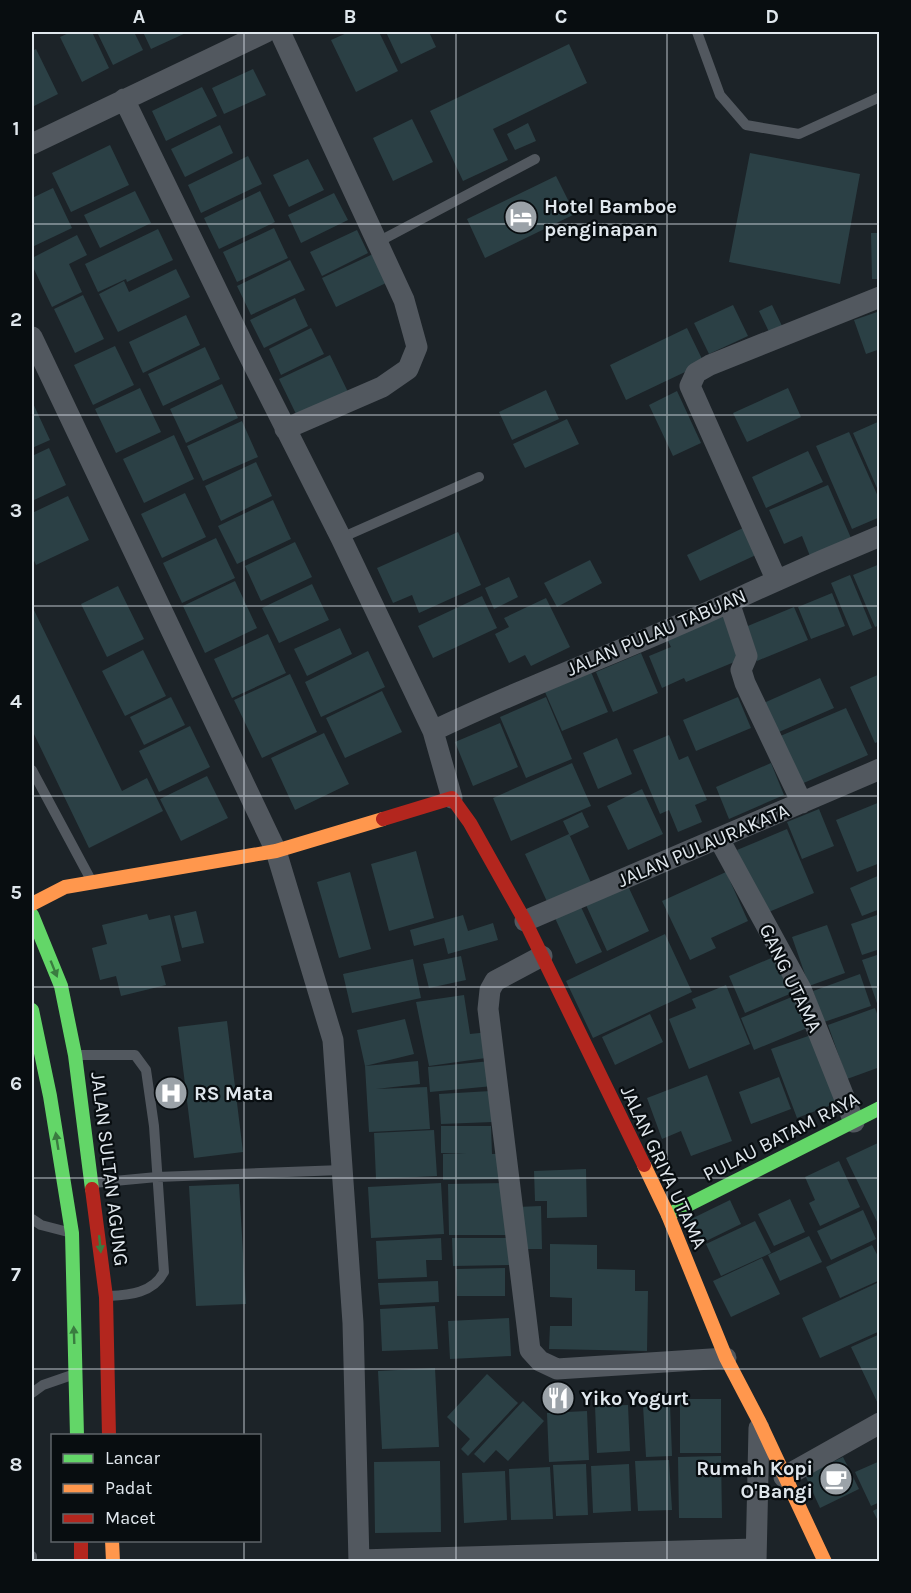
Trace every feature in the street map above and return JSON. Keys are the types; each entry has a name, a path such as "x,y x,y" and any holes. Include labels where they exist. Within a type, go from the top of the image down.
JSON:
{"street":[{"path":"32,144 266,32"},
{"path":"279,32 375,243 404,300 417,347 408,369 382,387 285,429"},
{"path":"32,904 65,887 276,851 452,798 433,732 341,538 285,429 124,99"},
{"path":"776,579 690,386 696,373 710,365 879,297"},
{"path":"32,337 276,851 297,914 333,1040 352,1323 359,1561 755,1555 759,1421"},
{"name":"JALAN PULAU TABUAN","path":"433,732 506,696 879,536"},
{"path":"729,602 747,656 741,670 745,683 802,803"},
{"name":"JALAN PULAURAKATA","path":"525,921 879,769"},
{"name":"JALAN GRIYA UTAMA","path":"452,798 470,823 525,921 668,1215 726,1358 759,1421 825,1562"},
{"name":"GANG UTAMA","path":"719,838 801,989 854,1122"},
{"path":"43,884 65,887"},
{"name":"JALAN SULTAN AGUNG","path":"32,915 61,986 75,1054 106,1297 109,1434"},
{"path":"542,956 495,981 489,990 488,1009 530,1350 540,1361 557,1369 726,1358"},
{"path":"32,1010 50,1096 72,1233 77,1434"},
{"name":"PULAU BATAM RAYA","path":"668,1215 879,1108"},
{"path":"784,1477 879,1423"},
{"path":"81,1542 81,1562"},
{"path":"112,1542 113,1562"}],"lane":[{"path":"697,32 720,95 746,125 798,134 879,97"},
{"path":"375,243 536,159"},
{"path":"341,538 479,477"},
{"path":"32,770 91,881"},
{"path":"75,1054 135,1055 146,1070 154,1126 164,1272 159,1282 135,1294 106,1297"},
{"path":"93,1183 157,1177 342,1170"},
{"path":"32,1219 41,1226 72,1233"},
{"path":"32,1393 43,1385 75,1375"},
{"path":"32,1556 32,1562"}],"building":[{"path":"71,32 92,32 109,68 82,82 60,37"},
{"path":"97,32 134,32 143,50 113,65"},
{"path":"143,32 188,32 151,49"},
{"path":"349,32 379,32 398,71 356,92 331,40"},
{"path":"386,32 429,32 436,47 401,64"},
{"path":"569,44 587,83 493,129 508,160 463,181 430,111"},
{"path":"36,49 58,94 32,107 32,51"},
{"path":"253,69 266,95 224,114 212,88"},
{"path":"202,87 217,116 166,141 152,111"},
{"path":"412,119 433,162 393,181 373,138"},
{"path":"528,123 536,141 515,150 507,134"},
{"path":"220,125 233,153 185,177 171,149"},
{"path":"110,145 129,185 71,212 52,173"},
{"path":"750,153 860,174 840,284 729,262"},
{"path":"248,156 262,184 201,213 188,185"},
{"path":"308,159 324,190 289,207 273,175"},
{"name":"Hotel Bamboe penginapan","path":"556,176 575,214 485,258 467,219"},
{"path":"53,188 72,228 32,247 32,198"},
{"path":"135,191 151,223 100,248 84,215"},
{"path":"260,191 275,222 219,249 204,218"},
{"path":"334,193 348,220 301,243 288,215"},
{"path":"274,228 288,258 237,282 223,252"},
{"path":"158,229 173,260 127,282 126,279 98,292 85,264"},
{"path":"357,230 368,253 322,276 310,252"},
{"path":"871,233 880,233 880,279 872,279"},
{"path":"77,235 87,255 69,264 82,292 52,307 32,265 32,258"},
{"path":"373,254 386,283 336,307 322,278"},
{"path":"290,260 305,290 251,315 237,286"},
{"path":"176,269 190,297 118,332 99,294 124,281 129,292"},
{"path":"83,295 104,339 75,353 54,309"},
{"path":"295,298 308,326 264,348 250,320"},
{"path":"733,305 748,336 709,354 694,323"},
{"path":"772,305 783,328 770,334 759,311"},
{"path":"880,311 880,349 866,354 854,320"},
{"path":"186,315 200,345 143,373 129,342"},
{"path":"311,328 324,354 281,375 269,349"},
{"path":"687,328 704,363 626,400 610,365"},
{"path":"115,346 134,385 93,405 74,365"},
{"path":"205,347 220,379 163,406 148,374"},
{"path":"330,355 348,392 297,416 279,379"},
{"path":"222,384 238,418 186,443 170,409"},
{"path":"140,388 161,432 116,453 95,409"},
{"path":"788,388 801,417 747,442 733,413"},
{"path":"546,390 559,419 512,440 499,412"},
{"path":"677,391 701,443 673,456 649,405"},
{"path":"32,401 50,440 32,448"},
{"path":"567,419 579,444 525,468 513,444"},
{"path":"242,421 258,457 203,481 187,446"},
{"path":"880,421 880,495 853,433"},
{"path":"849,432 880,501 880,517 852,529 816,446"},
{"path":"174,435 194,479 144,503 123,459"},
{"path":"49,448 66,485 32,501 32,456"},
{"path":"808,451 823,482 766,508 752,477"},
{"path":"256,462 272,496 221,521 205,486"},
{"path":"828,485 851,538 810,556 802,536 784,544 769,510"},
{"path":"185,493 206,537 162,558 141,514"},
{"path":"68,496 89,540 36,565 32,556 32,513"},
{"path":"273,500 291,539 237,564 218,526"},
{"path":"745,527 758,554 700,581 687,555"},
{"path":"458,532 481,585 419,613 412,595 393,603 377,568"},
{"path":"216,538 235,578 182,603 163,563"},
{"path":"295,542 312,577 261,601 245,566"},
{"path":"590,560 602,583 557,607 544,583"},
{"path":"880,564 880,625 875,627 853,575"},
{"path":"850,575 872,628 853,636 831,583"},
{"path":"509,577 518,597 494,609 485,588"},
{"path":"235,581 257,628 205,653 183,606"},
{"path":"312,584 329,620 279,643 262,608"},
{"path":"118,586 144,639 107,657 81,604"},
{"path":"832,593 845,626 811,639 798,607"},
{"path":"482,596 497,628 433,658 418,626"},
{"path":"546,598 570,647 531,666 525,655 509,663 495,634 509,627 504,618"},
{"path":"32,606 122,791 147,778 163,811 89,848 32,730"},
{"path":"794,607 808,640 757,661 743,628"},
{"path":"725,615 744,658 686,682 684,678 662,688 649,656 671,647 667,639"},
{"path":"340,628 352,654 307,676 294,649"},
{"path":"268,634 286,673 232,698 214,659"},
{"path":"143,650 166,696 125,716 102,671"},
{"path":"368,651 385,687 321,717 305,682"},
{"path":"641,653 658,693 613,712 596,672"},
{"path":"591,672 608,712 562,731 545,692"},
{"path":"290,674 317,732 262,758 234,700"},
{"path":"880,674 880,741 875,743 850,687"},
{"path":"820,678 834,708 772,735 759,705"},
{"path":"382,691 402,732 345,758 326,718"},
{"path":"171,697 185,725 144,745 130,717"},
{"path":"546,697 572,759 526,778 500,717"},
{"path":"738,697 751,728 696,751 683,720"},
{"path":"846,708 868,755 799,785 778,737"},
{"path":"500,723 518,767 473,786 455,742"},
{"path":"190,726 210,767 159,792 139,751"},
{"path":"324,733 349,784 295,810 271,758"},
{"path":"669,735 679,760 688,756 707,800 695,805 702,822 678,832 669,810 660,814 633,750"},
{"path":"617,738 632,774 598,789 583,753"},
{"path":"572,763 591,806 511,841 493,798"},
{"path":"771,763 784,795 729,819 716,787"},
{"path":"207,776 228,818 181,841 160,799"},
{"path":"642,789 663,834 628,850 607,806"},
{"path":"880,802 880,863 857,872 836,820"},
{"path":"819,809 834,846 802,859 787,822"},
{"path":"582,812 589,827 570,836 563,821"},
{"path":"787,829 814,893 764,914 737,850"},
{"path":"569,834 593,887 550,908 525,854"},
{"path":"416,851 434,918 389,931 371,864"},
{"path":"350,872 371,949 339,958 317,882"},
{"path":"726,872 748,921 711,938 716,948 690,960 662,901"},
{"path":"880,875 880,909 862,916 850,888"},
{"path":"628,886 649,931 607,951 586,905"},
{"path":"581,907 602,952 576,964 555,918"},
{"path":"196,911 204,943 182,948 174,916"},
{"path":"147,914 149,920 170,915 181,961 161,966 166,985 121,996 116,976 100,980 92,948 107,944 102,925"},
{"path":"880,914 880,949 862,955 851,924"},
{"path":"463,915 468,931 493,923 498,940 448,954 444,938 414,946 410,930"},
{"path":"827,925 845,973 809,986 792,937"},
{"path":"665,934 692,992 593,1038 566,981"},
{"path":"880,954 880,1009 879,1009 862,960"},
{"path":"461,956 466,980 429,988 423,964"},
{"path":"776,956 792,993 745,1013 729,976"},
{"path":"413,959 421,998 352,1013 343,974"},
{"path":"860,974 871,1006 824,1022 813,991"},
{"path":"726,985 750,1044 689,1069 669,1019 696,1008 692,999"},
{"path":"799,994 812,1026 754,1050 741,1018"},
{"path":"464,995 470,1034 489,1032 493,1057 429,1066 416,1002"},
{"path":"875,1008 880,1022 880,1067 847,1079 828,1025"},
{"path":"650,1014 663,1042 615,1065 602,1037"},
{"path":"405,1019 414,1054 365,1066 357,1030"},
{"path":"227,1021 243,1152 194,1158 178,1027"},
{"path":"814,1034 839,1102 797,1118 771,1049"},
{"path":"418,1061 420,1084 376,1089 427,1087 430,1129 369,1132 365,1066"},
{"path":"491,1061 493,1086 430,1092 428,1067"},
{"path":"707,1075 732,1141 691,1156 681,1131 662,1139 647,1098"},
{"path":"779,1077 791,1109 751,1124 739,1092"},
{"path":"491,1091 493,1122 441,1124 439,1094"},
{"path":"441,1126 491,1126 492,1154 504,1154 504,1179 443,1180 443,1154 466,1153 441,1153"},
{"path":"434,1130 437,1176 376,1179 374,1133"},
{"path":"880,1142 880,1228 846,1158"},
{"path":"839,1161 860,1207 820,1226 809,1203 815,1200 805,1177"},
{"path":"586,1169 587,1217 547,1218 547,1201 535,1201 534,1171"},
{"path":"441,1183 444,1234 371,1238 368,1187"},
{"path":"505,1183 506,1235 449,1235 448,1184"},
{"path":"239,1184 246,1304 196,1306 189,1186"},
{"path":"790,1199 805,1232 774,1246 758,1214"},
{"path":"730,1200 741,1224 700,1244 689,1220"},
{"path":"541,1206 542,1249 518,1249 517,1207"},
{"path":"863,1210 876,1239 831,1260 817,1231"},
{"path":"755,1221 771,1253 721,1276 706,1244"},
{"path":"809,1236 822,1262 780,1281 768,1255"},
{"path":"441,1238 442,1260 426,1260 427,1277 378,1279 376,1241"},
{"path":"452,1238 512,1238 512,1265 453,1266"},
{"path":"550,1244 597,1245 597,1269 635,1270 635,1291 648,1291 647,1351 549,1349 550,1326 572,1326 572,1298 550,1297"},
{"path":"872,1245 880,1260 880,1280 840,1298 826,1267"},
{"path":"762,1258 780,1294 731,1317 713,1281"},
{"path":"505,1268 505,1296 457,1296 456,1269"},
{"path":"438,1281 439,1302 380,1305 378,1283"},
{"path":"877,1283 880,1331 820,1358 802,1318"},
{"path":"435,1306 438,1349 382,1351 380,1309"},
{"path":"509,1318 511,1356 450,1359 448,1321"},
{"path":"880,1334 880,1408 851,1347"},
{"path":"435,1368 439,1447 382,1449 378,1371"},
{"path":"487,1374 518,1403 468,1456 461,1449 470,1439 447,1417"},
{"path":"680,1399 721,1399 721,1453 680,1453"},
{"path":"523,1401 544,1421 508,1461 496,1450 484,1463 474,1454"},
{"path":"670,1404 672,1456 646,1457 643,1405"},
{"path":"628,1405 630,1451 597,1453 595,1406"},
{"path":"587,1411 589,1460 549,1462 547,1413"},
{"path":"721,1456 722,1518 679,1518 678,1457"},
{"path":"843,1457 859,1489 820,1508 805,1475"},
{"path":"669,1460 672,1510 638,1511 635,1461"},
{"path":"440,1461 441,1532 375,1533 374,1462"},
{"path":"880,1461 880,1502 871,1506 855,1472"},
{"path":"586,1464 588,1515 556,1516 553,1465"},
{"path":"629,1464 631,1511 593,1513 591,1466"},
{"path":"550,1467 553,1519 511,1520 509,1469"},
{"path":"505,1471 507,1520 464,1523 462,1473"},
{"path":"880,1507 880,1525 873,1511"}],"traffic: fast":[{"path":"32,915 61,986 75,1055 92,1189"},
{"path":"32,1010 50,1096 72,1233 77,1434"},
{"path":"668,1215 880,1108"}],"traffic: slow":[{"path":"32,904 65,887 276,851 383,819"},
{"path":"644,1165 668,1215 726,1358 759,1421 825,1562"},
{"path":"112,1542 113,1562"}],"traffic: jam":[{"path":"383,819 452,798 470,823 525,921 644,1165"},
{"path":"92,1189 106,1297 109,1434"},
{"path":"81,1542 81,1562"}],"place":[{"name":"Hotel Bamboe penginapan","path":"521,217"},
{"name":"RS Mata","path":"171,1093"},
{"name":"Yiko Yogurt","path":"558,1398"},
{"name":"Rumah Kopi O'Bangi","path":"836,1479"}]}
